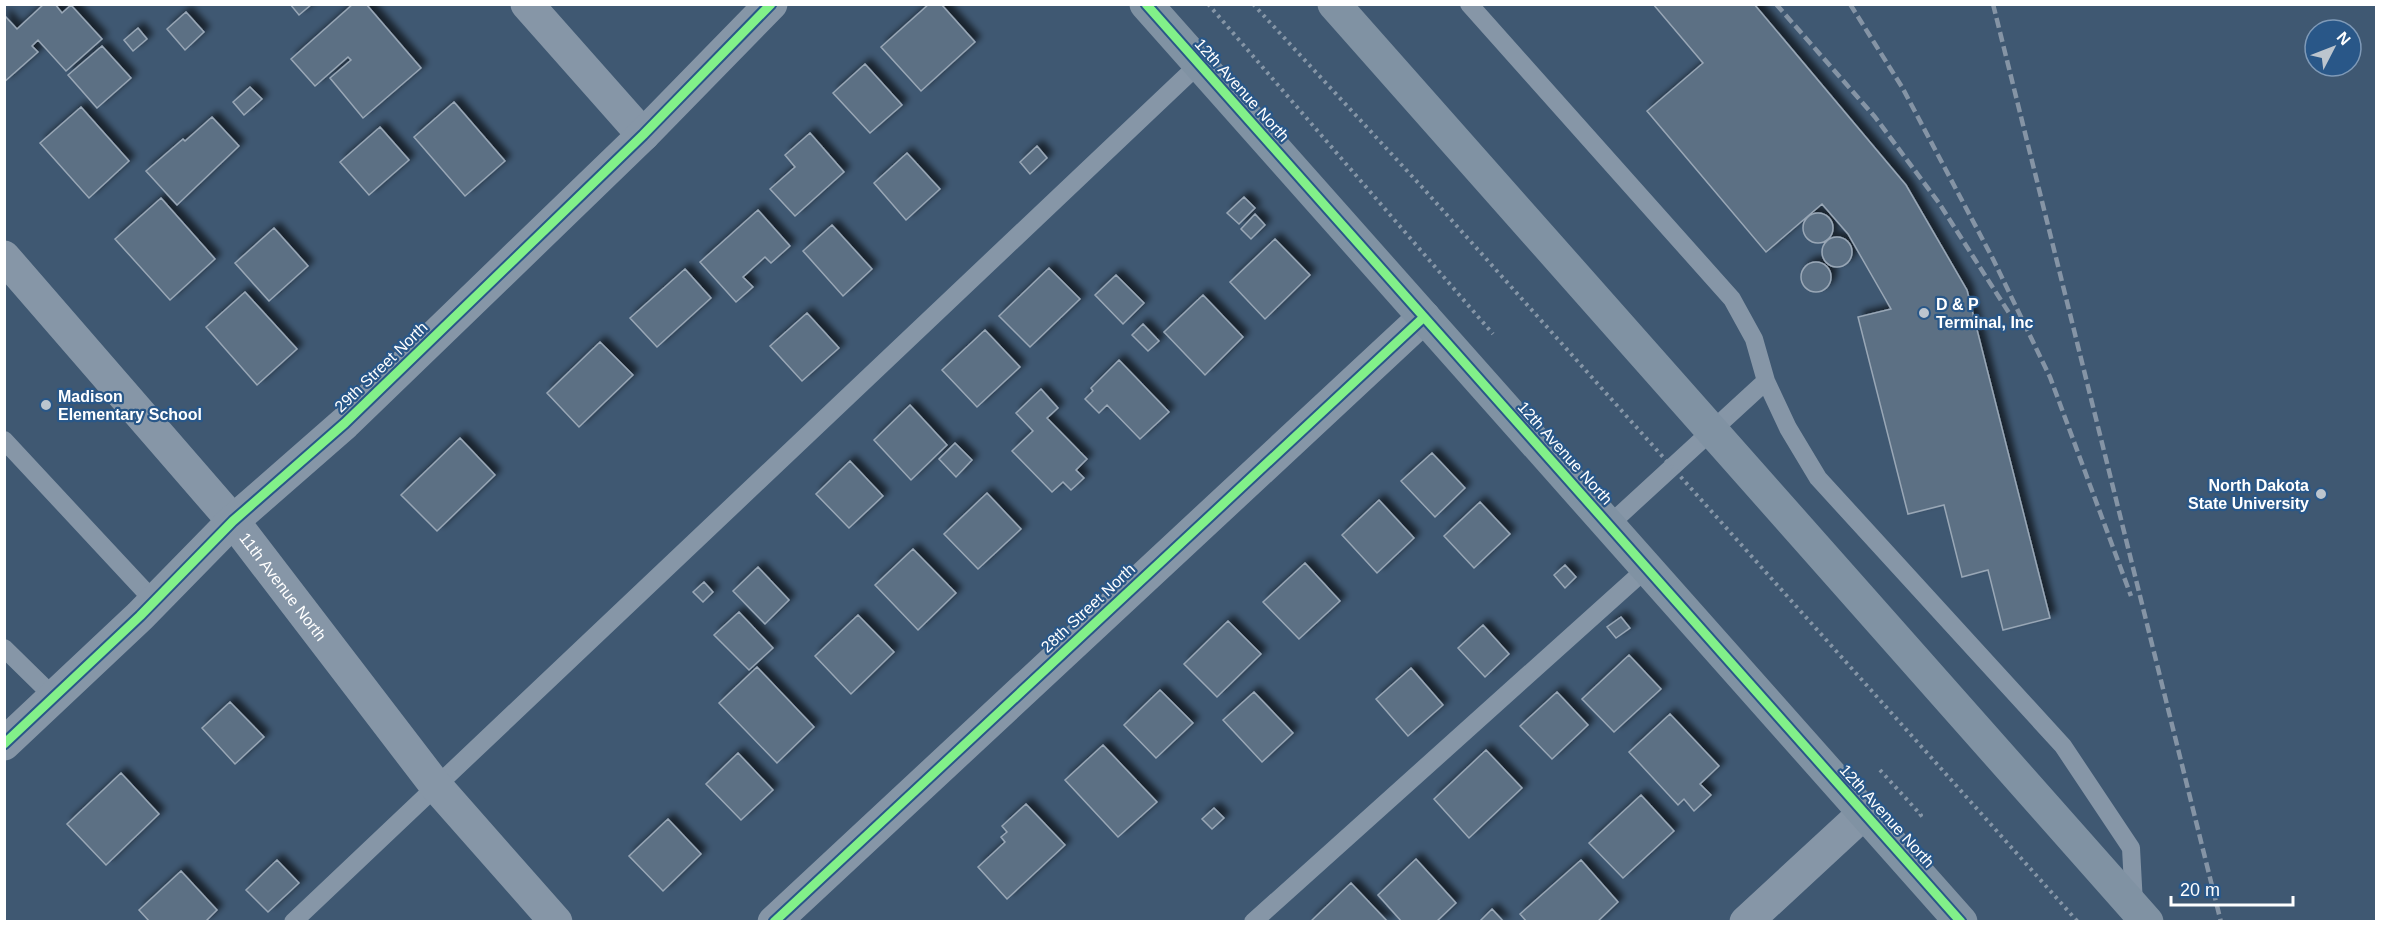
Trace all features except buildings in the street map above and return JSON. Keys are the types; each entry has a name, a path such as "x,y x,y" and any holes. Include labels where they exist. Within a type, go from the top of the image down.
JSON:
{"street":[{"path":"527,4 643,135"},
{"name":"29th Street North","path":"4,744 154,601 233,521 345,423 643,135 771,4"},
{"name":"12th Avenue North","path":"1146,4 1961,921"},
{"path":"1335,4 2147,921"},
{"name":"11th Avenue North","path":"4,257 233,521 436,786 556,921"},
{"name":"28th Street North","path":"774,921 1424,317"},
{"path":"1746,921 1864,813"}],"lane":[{"path":"1469,4 1732,299 1754,339 1766,381 1788,428 1818,478 2063,746 2131,848 2134,921"},
{"path":"292,921 1199,64"},
{"path":"1609,525 1766,381"},
{"path":"4,440 154,601"},
{"path":"1253,921 1647,568"},
{"path":"4,648 54,697"}],"path":[{"path":"1253,4 1422,187 2078,921"}],"railway":[{"path":"1776,4 1875,117 1939,203 2018,327"},
{"path":"1850,4 1902,87 1993,259 2050,377 2131,596"},
{"path":"1993,4 2221,922"}],"cycle path":[{"path":"4,744 140,616 233,521 345,423 643,135 771,4"},
{"path":"1146,4 1961,922"},
{"path":"774,922 1424,317"}],"place":[{"name":"D & P Terminal, Inc","path":"1924,313"},
{"name":"Madison Elementary School","path":"46,405"},
{"name":"North Dakota State University","path":"2321,494"}]}
